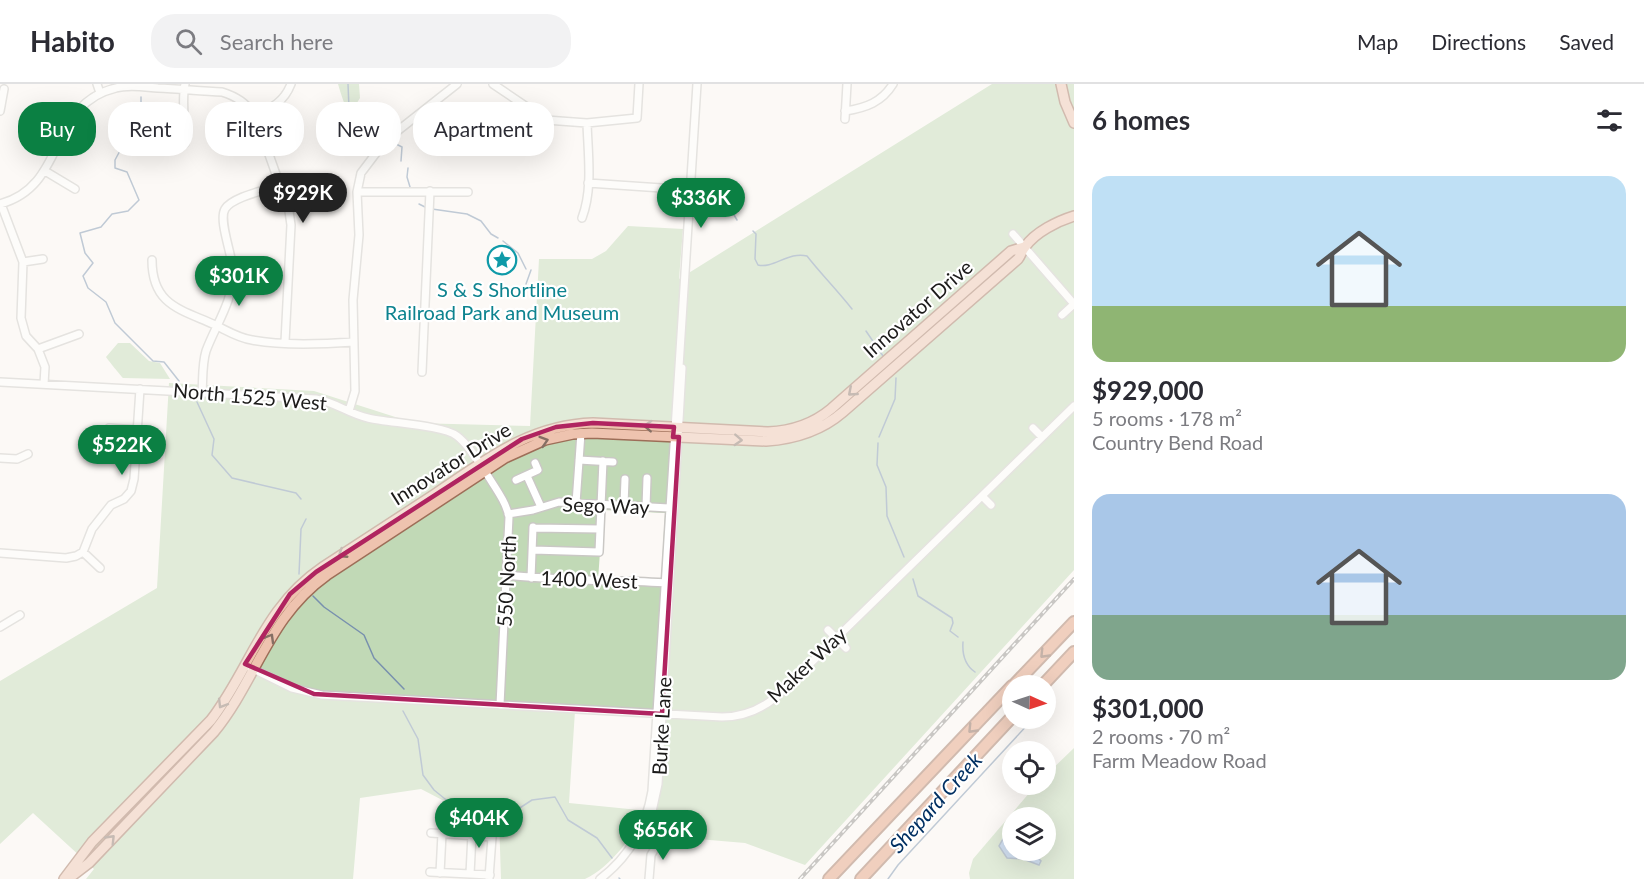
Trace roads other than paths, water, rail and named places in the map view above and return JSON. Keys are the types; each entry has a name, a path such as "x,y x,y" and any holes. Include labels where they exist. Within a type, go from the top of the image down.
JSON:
{"highway":[{"path":"1023,675 1074,622"},
{"path":"1052,675 1074,652"},
{"path":"829,879 1002,698"},
{"path":"861,879 1002,728"}],"main road":[{"path":"1061,84 1065,102 1074,123"},
{"name":"Innovator Drive","path":"66,879 89,863 214,732 231,708 249,666 282,619 312,586 522,439 556,427 593,423 766,441 795,437 820,428 838,416 1018,259 1024,247 1051,226 1074,216"},
{"name":"Innovator Drive","path":"482,468 536,443 555,437 581,433 676,432"}],"street":[{"path":"97,84 100,93"},
{"path":"280,102 288,93 291,84"},
{"path":"349,411 355,391 353,300 359,235 357,192 361,173 386,140 457,84"},
{"path":"493,84 546,120 587,123 637,118 639,84"},
{"name":"Burke Lane","path":"667,583 669,508 682,378 681,347 697,84"},
{"path":"847,84 845,115 869,106 884,96 893,84"},
{"path":"44,384 45,367 38,349 26,336 21,318 23,262 1,204 28,191 45,171 71,118 100,93 127,86 185,87 222,92 244,102"},
{"path":"182,102 185,87"},
{"path":"0,111 4,88"},
{"path":"582,218 586,206 588,183 587,123"},
{"path":"270,156 289,211 291,225 285,342"},
{"path":"45,171 75,189"},
{"path":"588,183 691,190"},
{"path":"202,393 204,361 226,308 233,274 232,255 223,222 224,211 231,202 280,185"},
{"path":"422,372 430,191"},
{"path":"357,192 468,192"},
{"path":"1013,234 1074,304 1062,315"},
{"path":"23,262 43,260"},
{"path":"152,261 155,286 170,305 248,339 329,344 354,342"},
{"path":"38,349 79,334"},
{"name":"North 1525 West","path":"0,382 316,399 333,403 369,418 449,431 465,443 482,468"},
{"path":"0,553 66,558 83,552 92,529 111,505 124,499 131,491 134,478 140,389"},
{"name":"Maker Way","path":"249,666 292,688 322,696 728,717 758,710 776,698 1074,406"},
{"path":"110,428 137,430"},
{"path":"1033,428 1042,437"},
{"name":"Burke Lane","path":"600,879 616,866 643,829 652,791 660,713 676,432"},
{"path":"576,503 581,433"},
{"path":"0,458 17,459 28,454"},
{"path":"579,460 613,462"},
{"path":"533,550 599,552 603,461"},
{"path":"516,480 538,470 535,464"},
{"name":"550 North","path":"482,468 504,501 508,514 500,705"},
{"path":"527,476 541,507"},
{"path":"624,506 625,478"},
{"path":"646,507 647,478"},
{"path":"982,495 991,505"},
{"name":"Sego Way","path":"508,514 559,502 669,508"},
{"path":"531,578 533,527 600,529"},
{"path":"83,552 100,568"},
{"name":"1400 West","path":"507,575 667,583"},
{"path":"0,627 20,615"},
{"path":"828,630 846,648"},
{"path":"430,872 489,877 493,824"},
{"path":"643,829 661,838 651,855 649,879"},
{"path":"431,833 492,837"},
{"path":"440,873 442,834"},
{"path":"470,874 472,836"}],"water":[{"path":"1028,861 1041,861 1039,865"}],"waterway":[{"path":"348,84 349,102"},
{"name":"Shepard Creek","path":"141,97 141,131 129,134 115,160 115,168 127,172 139,200 128,211 112,214 101,227 80,233 85,253 93,263 83,276 88,288 106,302 115,323 153,361 164,362 179,381"},
{"path":"401,146 401,161"},
{"path":"408,168 407,177 410,187"},
{"name":"Shepard Creek","path":"699,179 710,186"},
{"name":"Shepard Creek","path":"718,192 737,220"},
{"path":"419,204 427,208"},
{"path":"432,209 467,214 481,221 491,234 498,238"},
{"name":"Shepard Creek","path":"753,231 756,234 755,259 758,265 769,265 794,256 807,256 852,309"},
{"path":"503,241 518,253 526,269"},
{"path":"526,284 531,270"},
{"name":"Shepard Creek","path":"866,331 883,356"},
{"name":"Shepard Creek","path":"879,437 895,399 896,378"},
{"name":"Shepard Creek","path":"197,402 214,439 212,455 232,478 296,493 301,499"},
{"name":"Shepard Creek","path":"878,443 877,465 886,487 887,516 904,557"},
{"name":"Shepard Creek","path":"299,574 301,529 306,519"},
{"name":"Shepard Creek","path":"913,579 918,596 952,618 950,631 958,637"},
{"name":"Shepard Creek","path":"313,596 324,607 364,635 374,658 404,689"},
{"name":"Shepard Creek","path":"963,642 965,659 975,672"},
{"name":"Shepard Creek","path":"403,711 418,739 423,775 434,790 455,807 506,817 532,800 555,797 568,820 597,838 612,858"},
{"name":"Shepard Creek","path":"888,879 898,865 1024,729"}],"railway":[{"path":"800,879 1074,579"}],"place":[{"name":"S & S Shortline Railroad Park and Museum","path":"502,260"}]}
